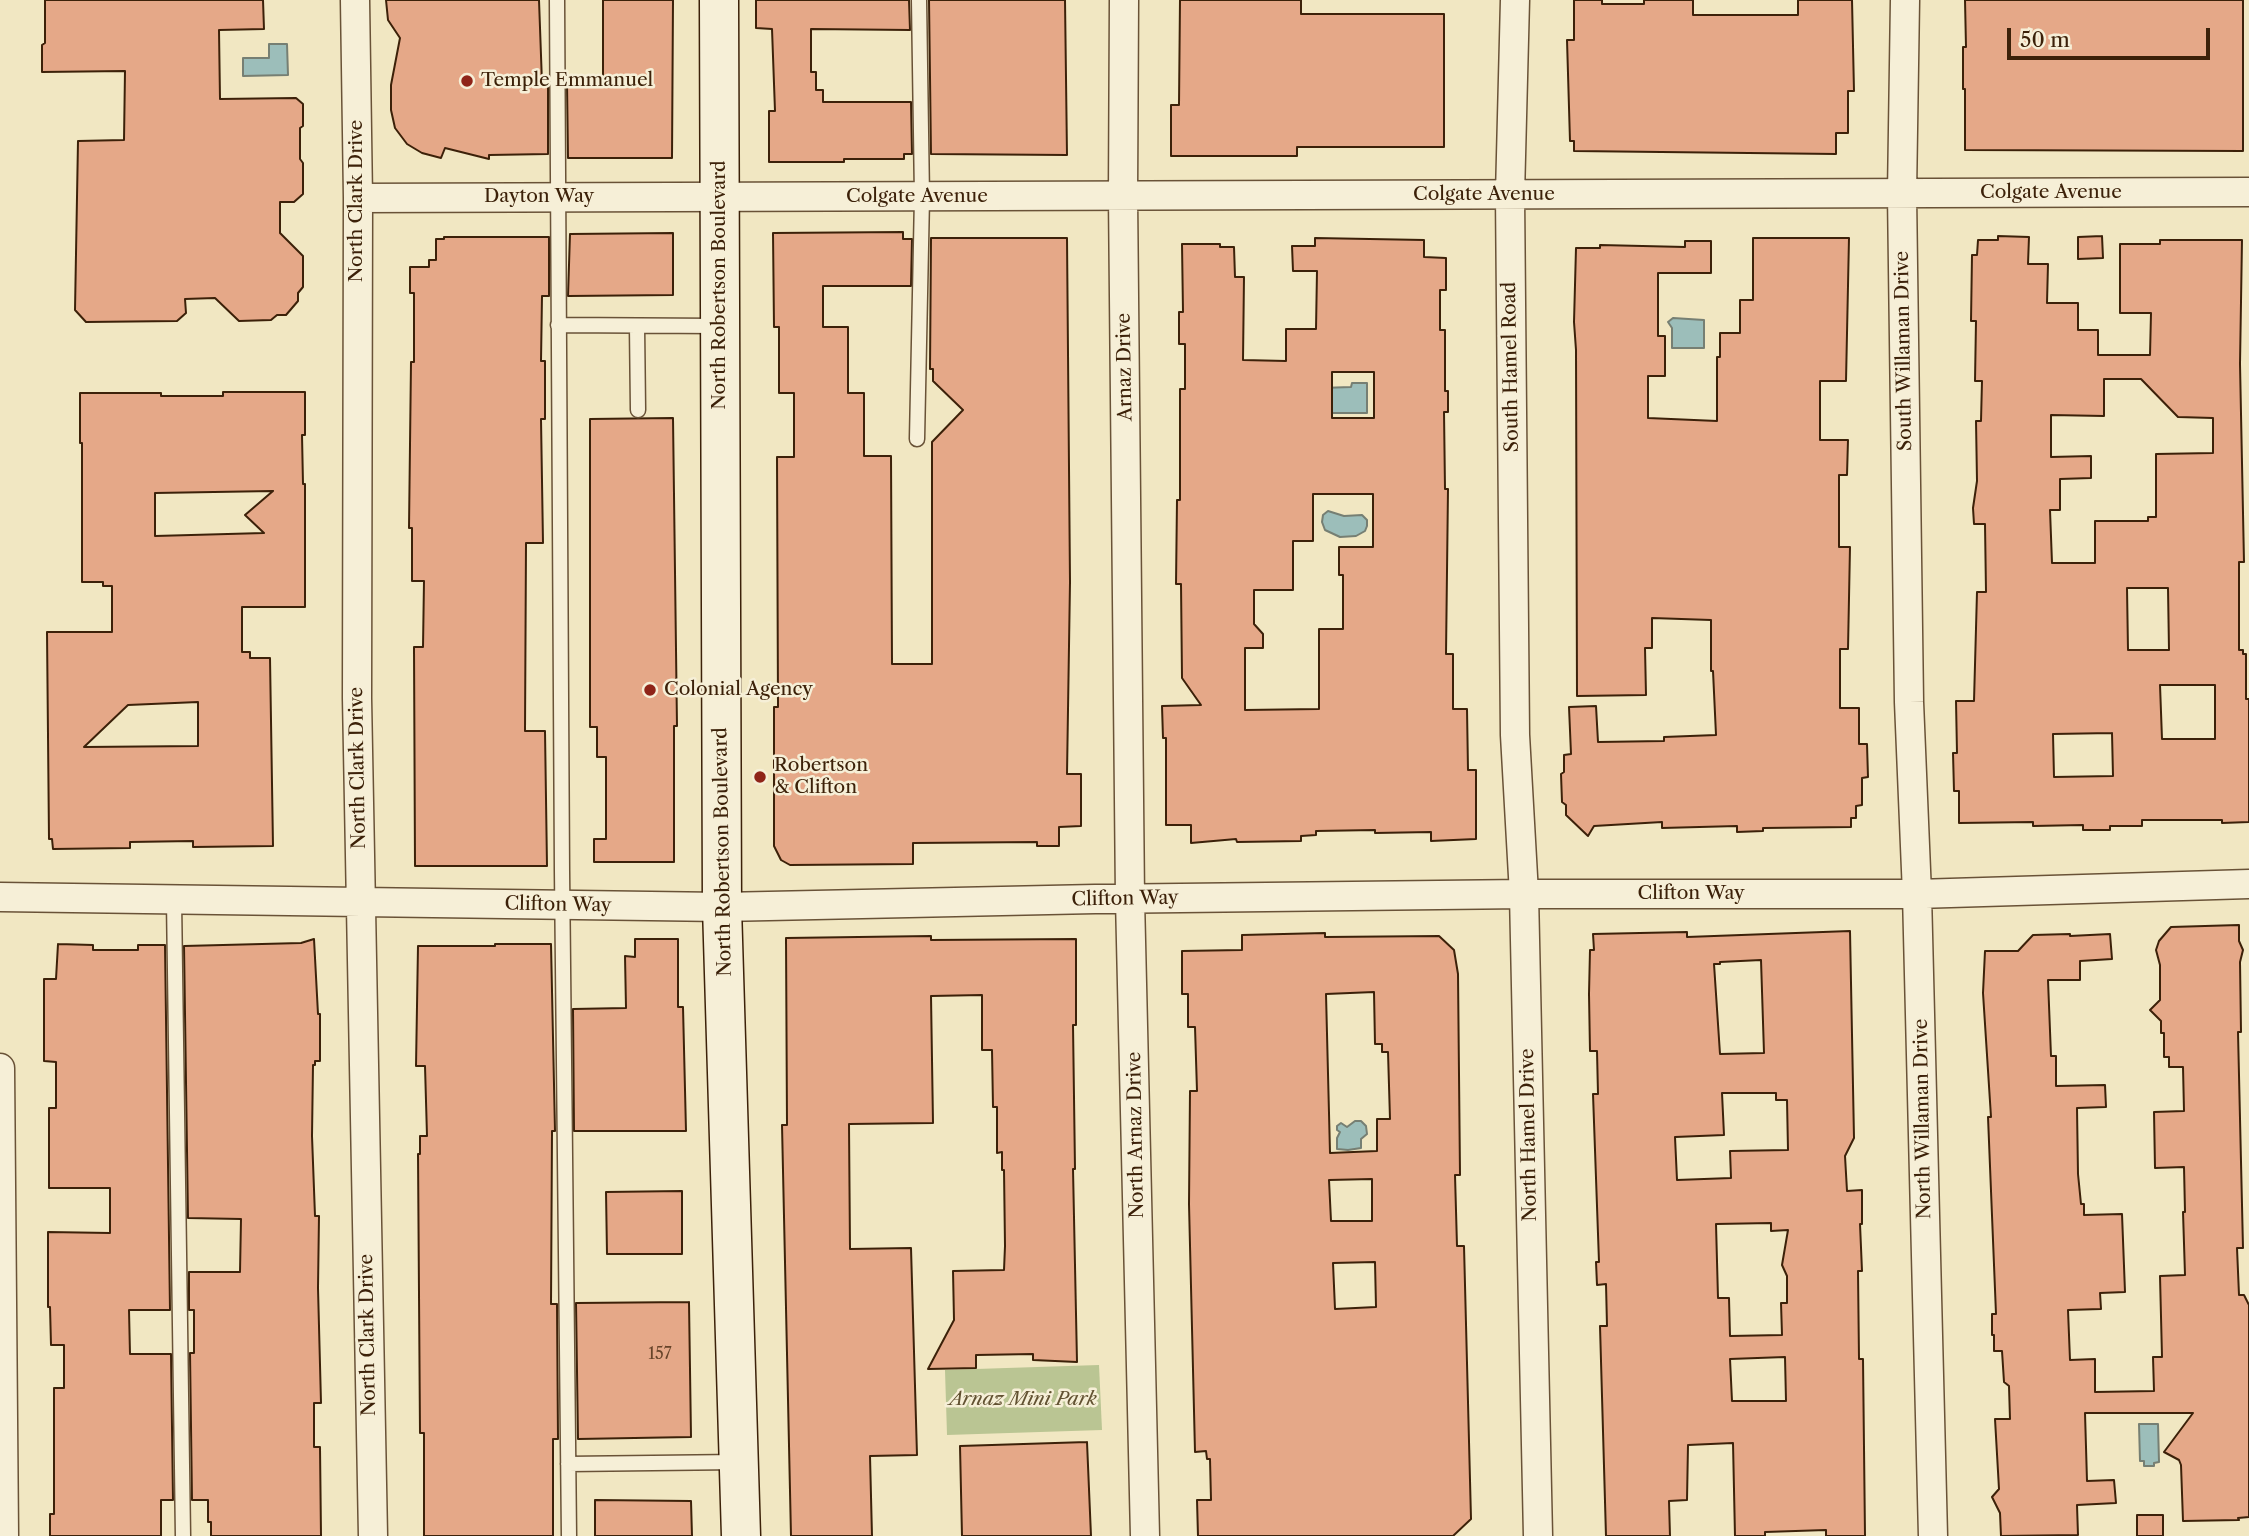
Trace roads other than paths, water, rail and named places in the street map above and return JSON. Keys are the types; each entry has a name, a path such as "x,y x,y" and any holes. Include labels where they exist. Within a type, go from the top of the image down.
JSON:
{"main road":[{"name":"North Robertson Boulevard","path":"719,0 722,907 741,1536"}],"street":[{"name":"North Clark Drive","path":"355,0 358,198 357,698 373,1536"},
{"name":"Arnaz Drive","path":"1124,0 1123,196 1129,734"},
{"name":"South Hamel Road","path":"1515,0 1510,195 1515,734"},
{"name":"South Willaman Drive","path":"1905,0 1902,194 1909,702"},
{"name":"Colgate Avenue","path":"720,196 2249,192"},
{"name":"Dayton Way","path":"358,198 720,196"},
{"name":"North Willaman Drive","path":"1909,702 1917,894 1933,1536"},
{"name":"North Arnaz Drive","path":"1129,734 1130,899 1145,1536"},
{"name":"North Hamel Drive","path":"1515,734 1524,894 1538,1536"},
{"name":"Clifton Way","path":"0,897 722,907 1524,894 1917,894 2249,884"},
{"path":"0,1068 5,1536"}],"lane":[{"path":"556,0 569,1536"},
{"path":"918,439 922,197 919,0"},
{"path":"558,325 720,326"},
{"path":"637,326 638,410"},
{"path":"174,900 183,1536"},
{"path":"568,1464 738,1462"}],"water":[{"path":"269,44 287,44 288,75 243,76 243,58 269,58"},
{"path":"1673,318 1704,320 1704,348 1672,348 1672,328 1668,322"},
{"path":"1352,383 1367,383 1367,413 1321,413 1321,388 1351,387"},
{"path":"1328,511 1344,516 1362,515 1367,520 1365,531 1356,536 1340,537 1325,530 1323,515"},
{"path":"1355,1121 1361,1121 1366,1126 1367,1134 1361,1139 1361,1148 1337,1149 1340,1132 1337,1126 1341,1123 1347,1127"},
{"path":"2139,1424 2158,1424 2159,1462 2154,1463 2154,1466 2144,1466 2144,1461 2140,1461"}],"place":[{"name":"Temple Emmanuel","path":"467,81"},
{"name":"Colonial Agency","path":"650,690"},
{"name":"Robertson & Clifton","path":"760,777"}],"park label":[{"name":"Arnaz Mini Park","path":"1023,1400"}]}
